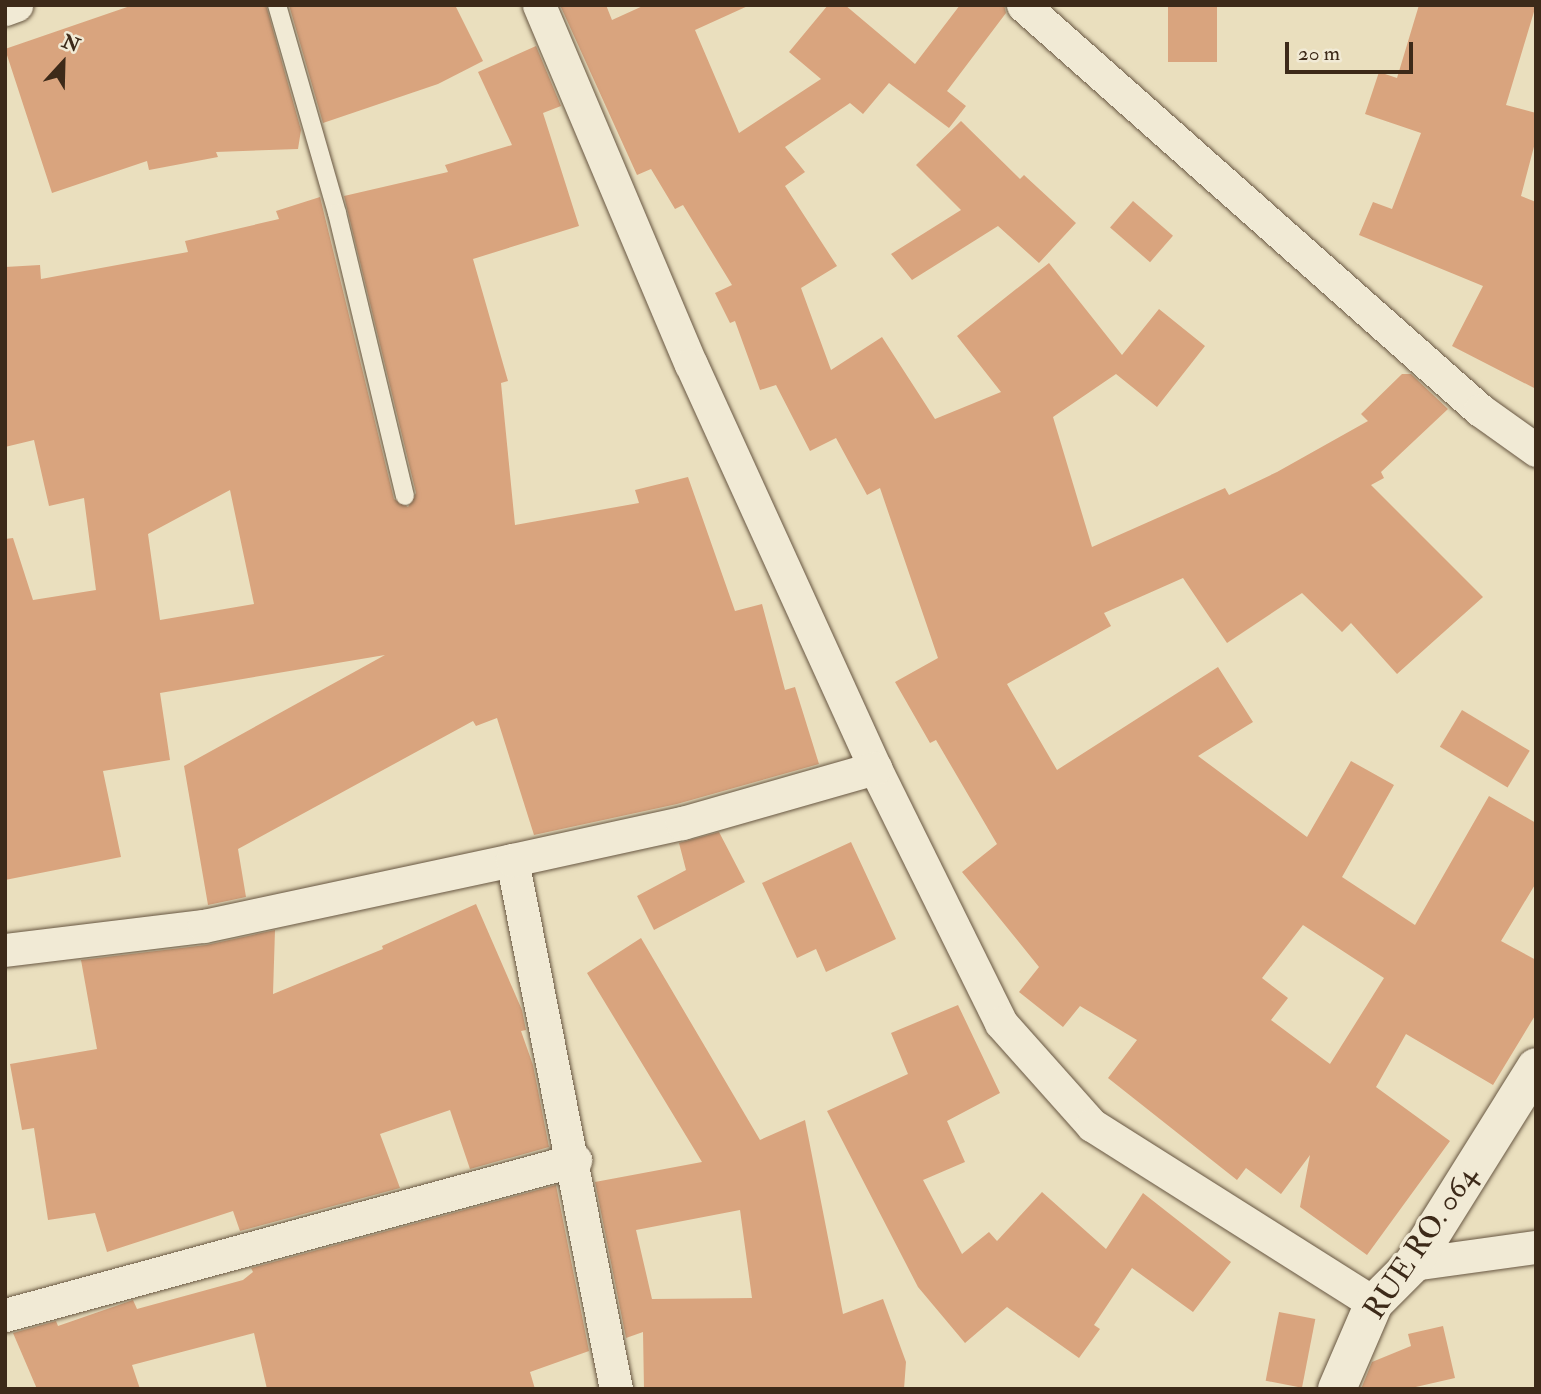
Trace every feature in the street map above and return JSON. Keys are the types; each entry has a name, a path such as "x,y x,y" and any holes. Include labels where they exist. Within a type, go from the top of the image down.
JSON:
{"street":[{"path":"5,9 16,5"},
{"path":"539,5 691,364 875,768 1001,1023 1093,1125 1374,1303"},
{"path":"1023,5 1469,401 1536,450"},
{"path":"5,950 204,926 682,823 875,768"},
{"path":"512,860 575,1160 617,1389"},
{"name":"RUE RO. 064","path":"1337,1389 1374,1303 1413,1264 1536,1067"},
{"path":"5,1315 575,1160"},
{"path":"1413,1264 1536,1247"}],"lane":[{"path":"276,5 337,213 405,496"}],"building":[{"path":"133,5 266,5 301,130 298,149 216,152 218,157 149,170 147,161 52,193 5,49"},
{"path":"289,5 455,5 483,61 438,84 323,123"},
{"path":"560,5 606,5 612,20 645,5 750,5 695,30 739,133 821,79 789,52 828,5 845,5 915,64 960,5 1004,5 1006,13 947,91 966,106 949,128 889,83 863,114 850,103 785,147 805,172 785,186 837,266 801,288 831,370 882,337 935,419 1001,392 957,336 1049,263 1122,355 1159,309 1205,346 1157,407 1116,374 1053,417 1092,547 1225,488 1229,495 1277,472 1368,421 1361,414 1402,374 1411,374 1448,409 1381,472 1384,478 1371,485 1483,597 1397,674 1351,623 1342,632 1302,593 1227,643 1183,578 1104,613 1111,626 1007,684 1057,770 1218,667 1253,722 1198,756 1307,837 1351,761 1394,785 1342,877 1415,925 1489,796 1536,823 1536,883 1501,941 1536,960 1536,1014 1493,1085 1406,1034 1376,1087 1450,1141 1367,1255 1300,1207 1310,1155 1281,1194 1246,1168 1237,1180 1108,1078 1137,1040 1080,1006 1063,1027 1019,992 1039,967 962,872 997,844 936,740 930,743 895,682 938,658 880,488 867,495 836,438 810,451 776,385 760,390 735,321 730,323 715,293 732,285 683,205 675,209 651,169 637,175","holes":["1303,925 1384,978 1330,1064 1271,1020 1288,998 1262,978"]},
{"path":"1168,5 1217,5 1217,62 1168,62"},
{"path":"1419,5 1536,5 1506,105 1536,113 1536,139 1521,196 1536,202 1536,389 1452,346 1483,286 1359,235 1373,202 1392,209 1421,133 1365,114 1379,72 1397,78"},
{"path":"536,46 561,106 543,113 579,226 473,259 508,381 501,383 515,525 639,503 635,490 688,477 735,611 762,604 785,690 795,687 819,764 677,804 534,835 497,718 476,726 473,721 238,849 246,897 208,905 184,766 385,655 160,693 170,760 103,771 121,857 5,880 5,539 13,538 33,600 96,590 84,498 49,506 34,440 5,447 5,267 40,265 41,279 188,252 185,241 279,219 276,211 320,197 394,499 408,507 416,493 344,196 448,172 445,165 512,145 478,72","holes":["230,490 254,604 160,620 148,534"]},
{"path":"961,121 1020,179 1024,175 1076,223 1039,263 998,226 912,280 891,254 961,210 916,165"},
{"path":"1133,201 1173,236 1150,262 1110,227"},
{"path":"1462,710 1530,751 1508,788 1440,747"},
{"path":"719,832 745,882 654,930 637,896 686,870 679,843"},
{"path":"851,842 896,939 826,972 816,949 797,958 762,883"},
{"path":"476,904 522,1010 526,1030 521,1031 533,1065 549,1147 470,1169 450,1110 380,1134 400,1188 240,1231 233,1211 107,1252 95,1213 48,1220 34,1128 22,1130 10,1064 97,1049 81,960 206,945 275,930 273,994 383,949 382,946"},
{"path":"641,938 760,1140 805,1120 843,1314 883,1299 906,1362 904,1389 644,1389 643,1332 626,1338 595,1182 702,1162 587,973","holes":["740,1210 752,1298 652,1299 636,1230"]},
{"path":"958,1005 1000,1093 947,1121 965,1162 923,1180 962,1254 989,1232 997,1241 1042,1192 1106,1249 1143,1193 1231,1262 1193,1312 1132,1268 1094,1325 1100,1329 1079,1358 1007,1307 965,1343 918,1287 827,1111 908,1074 891,1033"},
{"path":"556,1185 589,1351 530,1372 535,1389 267,1389 254,1333 132,1365 140,1389 37,1389 13,1333 56,1321 58,1326 133,1300 137,1309 243,1280 253,1272 251,1268"},
{"path":"1279,1312 1315,1319 1302,1388 1266,1381"},
{"path":"1443,1326 1455,1378 1407,1389 1361,1389 1372,1362 1411,1346 1408,1334"}]}
